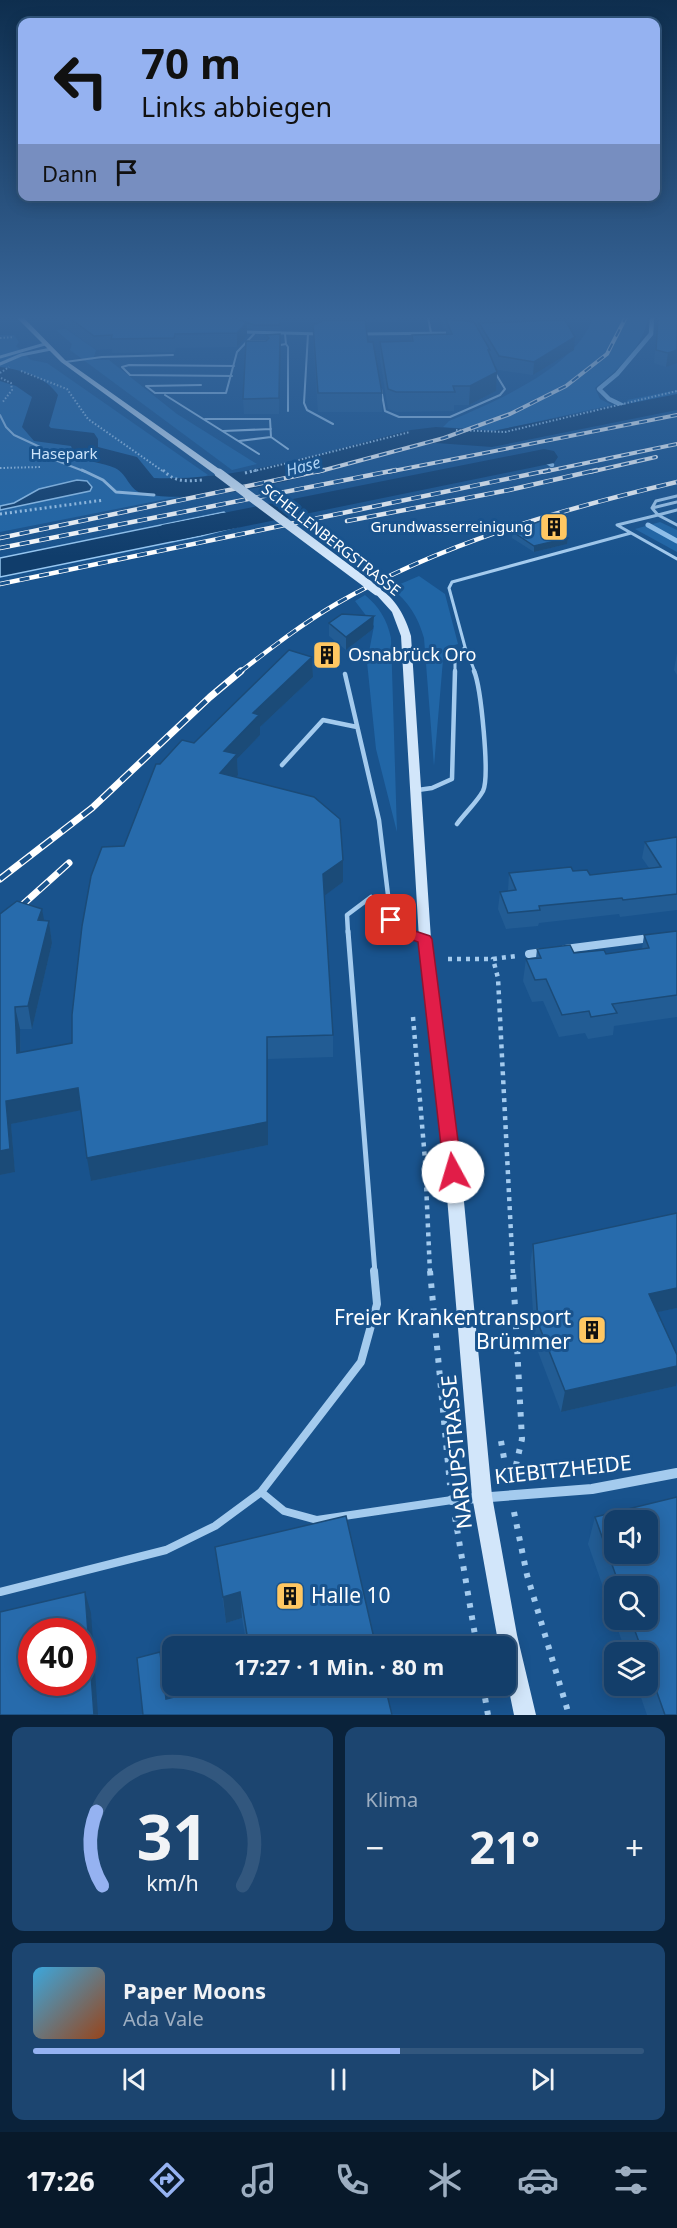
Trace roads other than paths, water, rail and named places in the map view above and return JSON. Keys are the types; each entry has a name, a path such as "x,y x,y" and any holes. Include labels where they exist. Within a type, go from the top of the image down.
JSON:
{"street":[{"name":"SCHELLENBERGSTRASSE","path":"114,397 378,591 402,620 406,636 428,968"},
{"path":"529,954 654,938"},
{"name":"NARUPSTRASSE","path":"428,968 451,1149 482,1496 507,1635 525,1715"},
{"name":"KIEBITZHEIDE","path":"452,1500 592,1489 677,1473"}],"lane":[{"path":"170,397 259,454"},
{"path":"288,397 288,411"},
{"path":"304,397 307,410 333,424"},
{"path":"383,397 386,411 399,417 450,417 495,397"},
{"path":"0,415 9,434 44,449 56,460 105,481 116,492 154,495"},
{"path":"202,419 268,418 271,420 271,437"},
{"path":"222,431 271,429"},
{"path":"238,441 271,437 288,449"},
{"path":"652,508 656,501 677,496"},
{"path":"652,508 677,502"},
{"path":"652,508 677,525"},
{"path":"677,510 616,525 677,559"},
{"path":"457,824 484,789 483,733 479,683 465,647 449,588 452,582 631,533"},
{"path":"415,790 432,788 452,778 455,659 465,647"},
{"path":"345,674 379,820 391,920 406,933 425,939"},
{"path":"282,765 323,720 357,727"},
{"path":"0,1592 166,1550 215,1526 261,1492 361,1362 377,1304 348,915 370,897"},
{"path":"261,1492 284,1511 317,1520 452,1500"}],"waterway":[{"name":"Hase","path":"44,397 35,427 43,435 84,439 85,452 127,463 146,486 178,487 211,485 279,473 411,438 436,435 492,439 677,402"},
{"path":"607,397 634,411"},
{"name":"Hase","path":"173,532 544,457"},
{"path":"541,458 552,465"},
{"path":"648,525 677,541"}],"railway":[{"path":"317,472 444,438 510,414 544,397"},
{"path":"388,472 677,415"},
{"path":"543,472 677,444"},
{"path":"590,472 656,457"},
{"path":"0,538 324,470"},
{"path":"0,548 396,470"},
{"path":"0,584 550,470"},
{"path":"347,521 509,490 597,470"},
{"path":"240,672 323,612 376,582 417,563 545,517 677,482"},
{"path":"0,879 92,808 210,697 241,671"},
{"path":"0,925 69,863"}],"place":[{"name":"Grundwasserreinigung","path":"554,527"},
{"name":"Osnabrück Oro","path":"327,655"},
{"name":"Freier Krankentransport Brümmer","path":"592,1330"},
{"name":"Halle 10","path":"290,1596"}],"park label":[{"name":"Hasepark","path":"64,454"}]}
